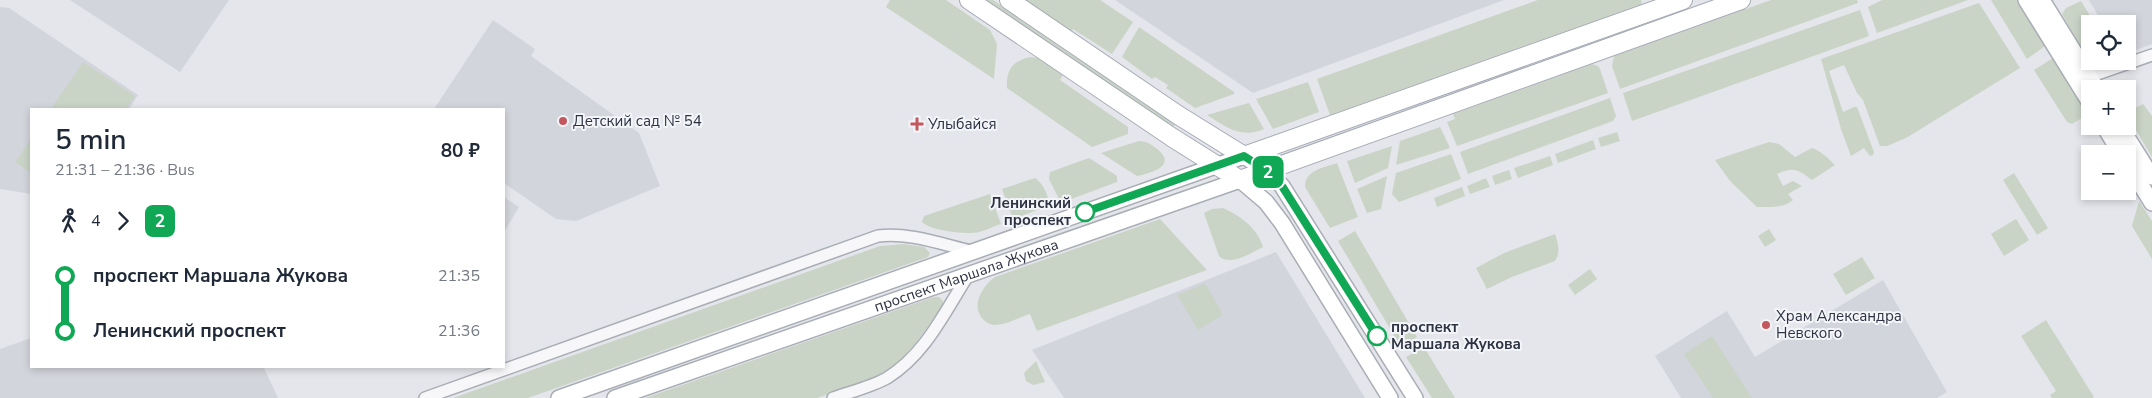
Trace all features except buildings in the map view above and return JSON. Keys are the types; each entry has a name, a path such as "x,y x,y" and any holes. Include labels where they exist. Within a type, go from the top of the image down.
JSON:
{"main road":[{"path":"969,0 1216,166 1240,180 1266,202 1282,223 1390,398"},
{"path":"1009,0 1178,115 1267,171 1282,186 1300,211 1415,398"},
{"name":"проспект Маршала Жукова","path":"559,398 1684,0"},
{"name":"проспект Маршала Жукова","path":"615,398 1267,171 1741,0"},
{"path":"2026,0 2086,80"},
{"path":"2042,0 2087,80"},
{"path":"2126,135 2152,178"},
{"path":"2136,177 2152,204"}],"street":[{"path":"2093,80 2152,55"},
{"path":"426,398 878,236 892,234 971,251"},
{"path":"833,398 886,379 908,363 923,346 969,274"}],"shaded area":[{"path":"70,0 229,0 180,72"},
{"path":"1115,0 1504,0 1253,93"},
{"path":"2089,0 2152,0 2152,44 2136,50 2136,15 2098,15"},
{"path":"0,7 9,8 138,95 130,108 30,108 30,194 0,189"},
{"name":"Детский сад № 54","path":"493,20 535,49 531,56 639,133 660,186 576,221 556,219 505,184 505,108 435,108"},
{"path":"505,198 519,207 505,230"},
{"path":"1276,252 1365,398 1064,398 1032,350"},
{"path":"1883,280 1947,392 1937,398 1681,398 1655,356 1727,311 1755,357"},
{"path":"30,338 30,368 264,368 278,398 0,398 0,349"}],"green space":[{"path":"890,0 946,0 990,30 997,44 994,79 886,7"},
{"path":"985,0 993,0 1176,123 1173,127"},
{"path":"1023,0 1100,0 1133,22 1112,54 1073,29 1071,33"},
{"path":"1538,0 1641,0 1642,4 1330,115 1317,79"},
{"path":"1771,0 1857,0 1858,3 1620,89 1612,66 1614,56"},
{"path":"1882,0 1968,0 1877,33 1868,7"},
{"path":"1991,0 2017,0 2045,46 2027,59"},
{"path":"2081,1 2090,15 2081,15 2081,47 2062,14 2066,8"},
{"path":"1979,3 2020,68 1906,138 1887,146 1880,146 1863,100 1857,93 1844,65 1829,71 1843,112 1857,107 1874,152 1870,156 1864,148 1851,156 1841,129 1821,59"},
{"path":"1860,10 1869,36 1632,121 1623,93"},
{"path":"1139,27 1234,92 1234,94 1195,108 1166,88 1168,85 1155,77 1152,79 1122,57"},
{"path":"1030,57 1038,58 1063,75 1060,80 1128,127 1128,134 1092,147 1007,88 1011,67 1019,61"},
{"path":"2053,58 2081,103 2081,118 2072,124 2067,122 2034,70"},
{"path":"83,62 135,96 127,108 52,108"},
{"path":"1592,64 1600,69 1608,93 1457,146 1447,122 1455,119 1453,114"},
{"path":"1308,82 1319,112 1273,129 1256,99"},
{"path":"1610,98 1616,116 1613,121 1468,174 1460,152"},
{"path":"1249,103 1264,129 1256,132 1241,132 1227,127 1207,115"},
{"path":"2143,104 2152,116 2152,157 2136,130 2136,108"},
{"path":"1440,127 1450,148 1396,165 1400,141"},
{"path":"1617,132 1620,141 1601,147 1598,138"},
{"path":"30,140 30,172 15,162"},
{"path":"1593,140 1596,149 1558,163 1555,154"},
{"path":"1139,141 1151,144 1157,149 1163,155 1164,164 1149,173 1137,176 1101,153"},
{"path":"1769,142 1779,144 1795,157 1812,148 1822,153 1835,165 1812,180 1796,170 1787,170 1777,174 1783,186 1793,181 1802,186 1788,194 1793,200 1789,203 1757,207 1730,181 1715,160"},
{"path":"1392,146 1388,168 1355,183 1347,161"},
{"path":"1451,154 1461,179 1399,202 1392,194 1396,173"},
{"path":"1550,156 1553,165 1518,178 1514,168"},
{"path":"1089,158 1117,176 1117,182 1066,201 1059,199 1049,179 1050,172"},
{"path":"1337,163 1358,217 1330,228 1305,187 1311,173"},
{"path":"1509,170 1512,179 1495,185 1492,176"},
{"path":"2014,173 2048,228 2037,235 2003,180"},
{"path":"1387,176 1381,209 1367,213 1357,189"},
{"path":"1035,178 1045,190 1048,206 1013,219 1002,189"},
{"path":"1486,178 1490,187 1470,194 1467,186"},
{"path":"1462,187 1465,196 1437,207 1434,198"},
{"path":"990,194 1001,224 979,232 966,233 949,232 933,228 922,222 924,216"},
{"path":"2139,201 2152,221 2152,259 2132,226"},
{"path":"1223,208 1247,223 1261,240 1263,247 1235,260 1224,259 1219,256 1204,213 1212,209"},
{"path":"1160,219 1207,270 1037,331 1030,314 999,325 991,324 980,316 978,310 979,298 982,291 995,277"},
{"path":"2016,219 2029,240 2004,256 1991,234"},
{"path":"1769,229 1776,240 1765,247 1758,236"},
{"path":"1355,231 1417,337 1401,347 1338,241"},
{"path":"1555,234 1558,251 1555,261 1512,277 1487,289 1476,268 1504,253"},
{"path":"904,244 924,247 930,253 928,257 528,398 453,398 880,246"},
{"path":"1862,257 1875,278 1846,295 1833,274"},
{"path":"1590,269 1597,279 1575,295 1568,285"},
{"path":"1204,284 1207,286 1223,315 1198,330 1177,295"},
{"path":"934,297 939,297 943,301 943,305 916,343 894,367 883,375 817,398 645,398"},
{"path":"2046,320 2094,397 2052,398 2050,395 2056,391 2021,336"},
{"path":"1712,336 1752,398 1713,398 1684,354"},
{"path":"1424,347 1455,398 1432,398 1406,357"},
{"path":"1036,361 1045,382 1033,385 1026,381 1024,373"}],"bus line":[{"name":"2","path":"1085,212 1244,156 1267,171 1282,186 1300,211 1377,336"}],"place":[{"name":"Детский сад № 54","path":"563,121"},
{"name":"Улыбайся","path":"917,124"},
{"name":"Ленинский проспект","path":"1085,212"},
{"name":"Храм Александра Невского","path":"1766,325"},
{"name":"проспект Маршала Жукова","path":"1377,336"}]}
